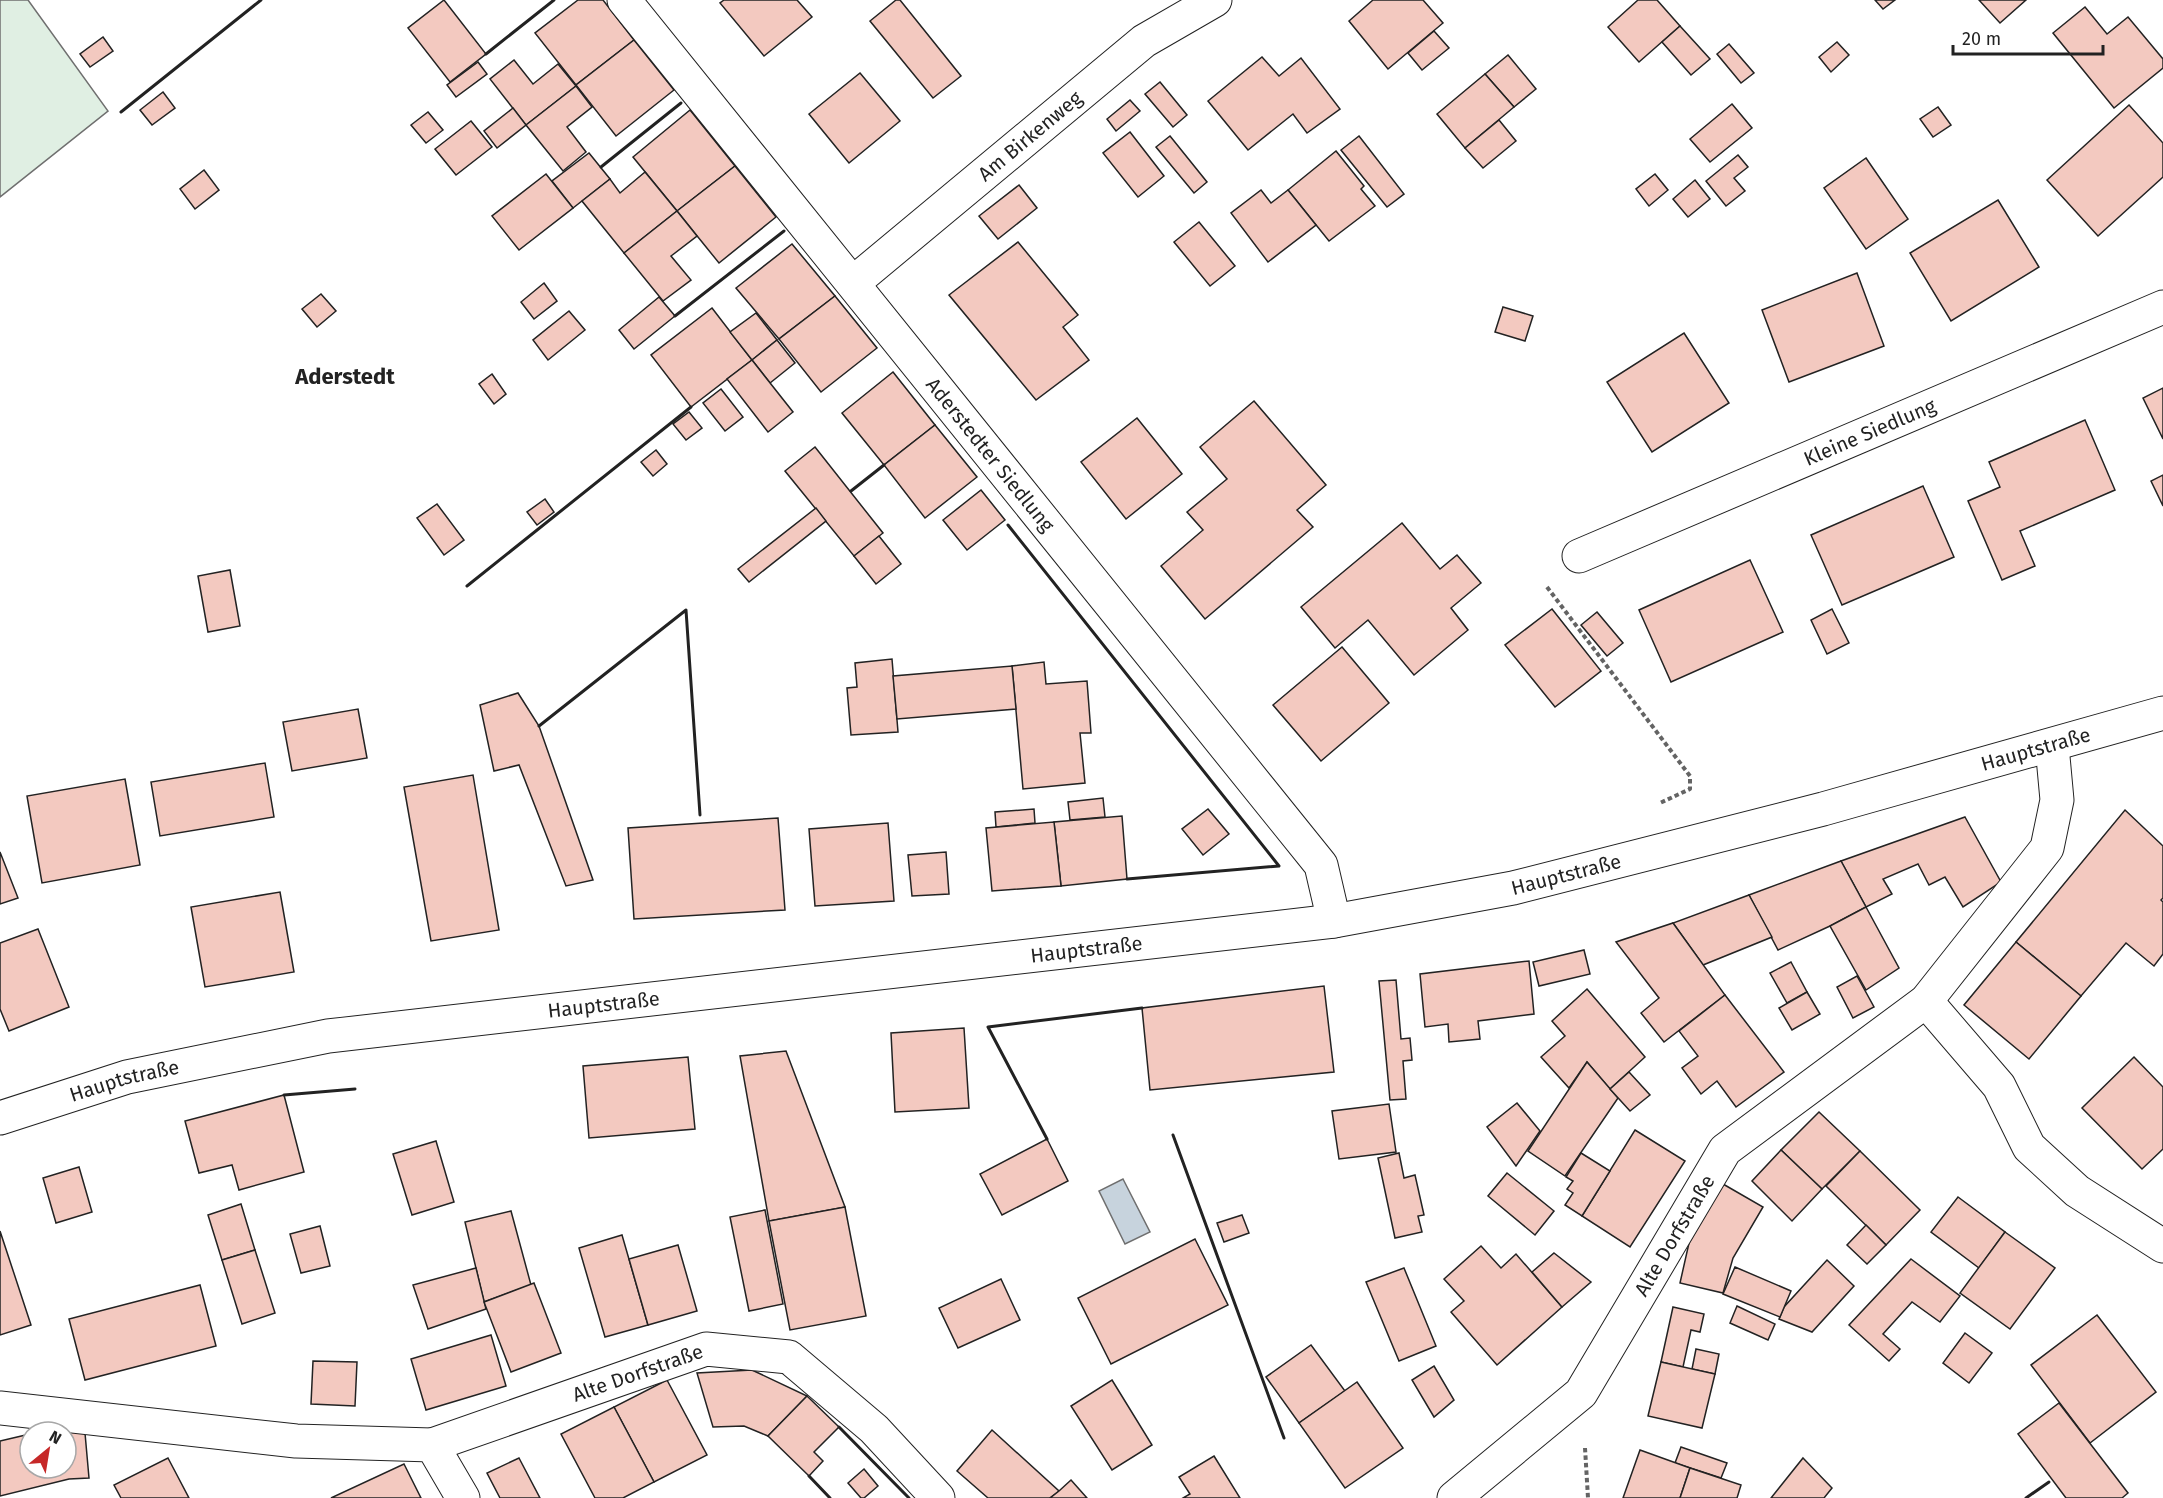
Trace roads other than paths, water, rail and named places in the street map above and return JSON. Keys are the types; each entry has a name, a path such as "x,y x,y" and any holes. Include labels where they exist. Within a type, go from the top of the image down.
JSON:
{"street":[{"name":"Aderstedter Siedlung","path":"624,0 1321,865 1334,921"},
{"name":"Am Birkenweg","path":"853,283 1144,41 1215,0"},
{"name":"Kleine Siedlung","path":"1579,556 2163,307"},
{"name":"Hauptstraße","path":"0,1118 127,1077 328,1036 1334,921 1513,888 1823,808 2052,746 2163,713"},
{"name":"Alte Dorfstraße","path":"1454,1498 1581,1393 1725,1150 1926,1001 2047,848 2057,800 2052,746"},
{"path":"1926,1001 1999,1086 2029,1147 2077,1191 2163,1246"},
{"name":"Alte Dorfstraße","path":"0,1408 296,1441 432,1445 706,1349 789,1357 874,1429 938,1498"},
{"path":"432,1445 463,1498"}],"district":[{"name":"Aderstedt","path":"345,376"}]}
